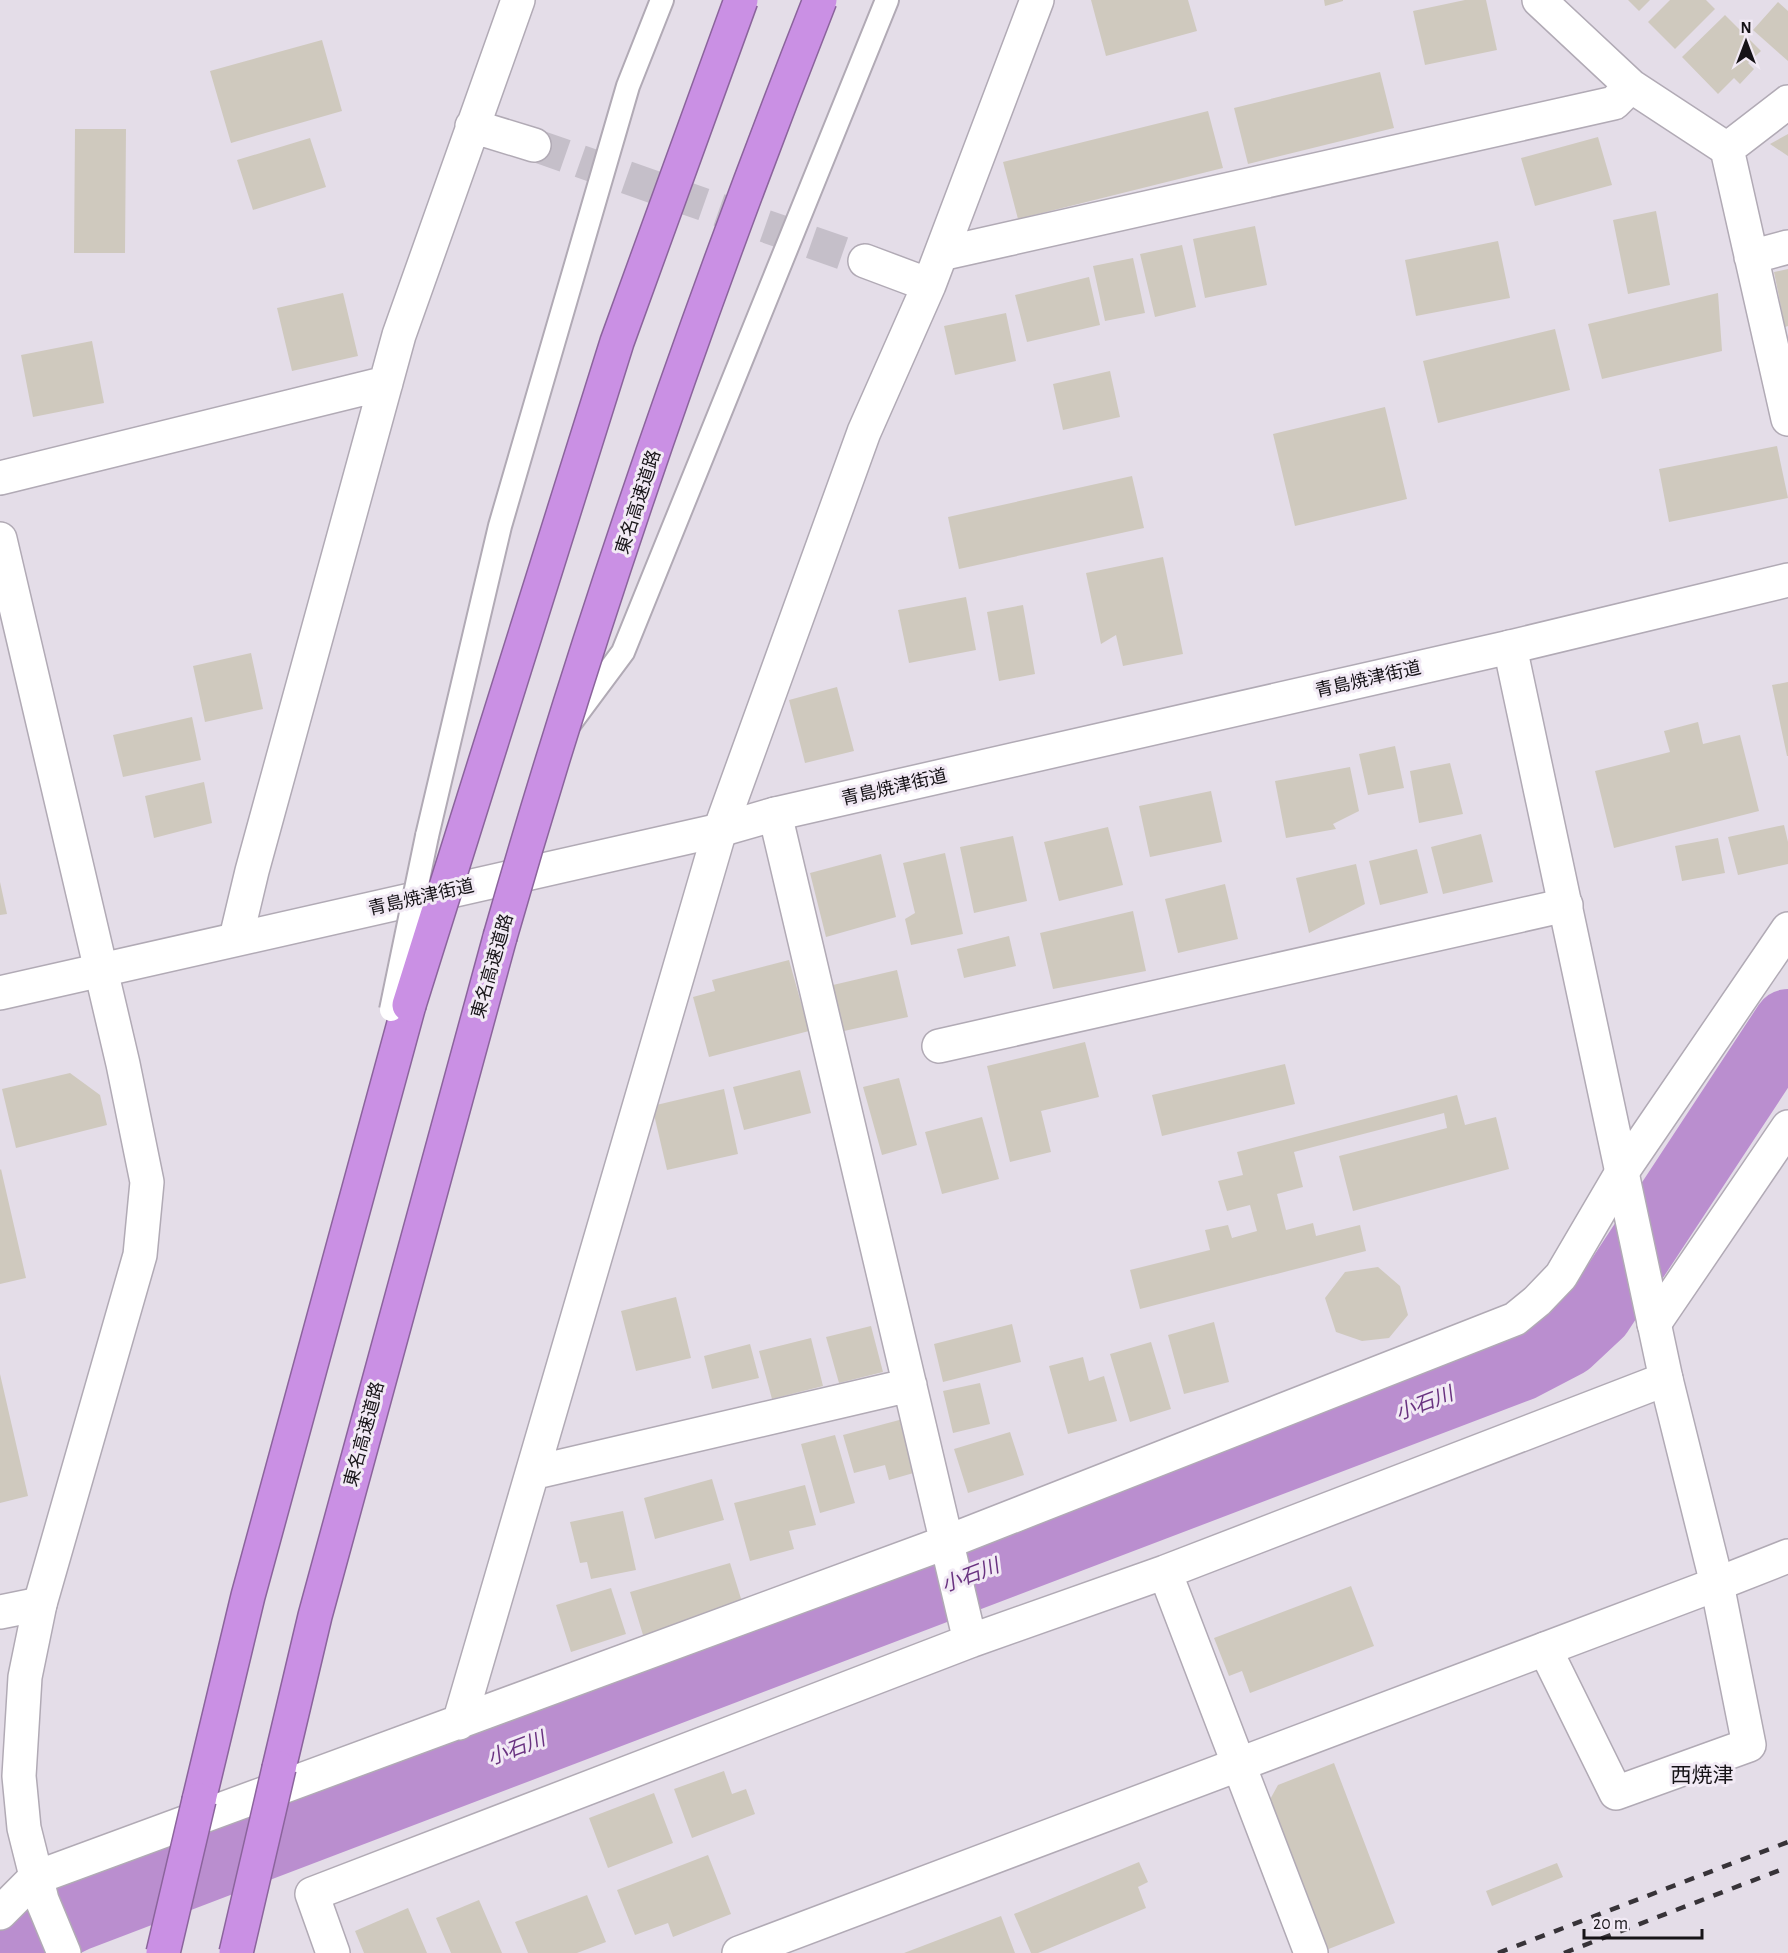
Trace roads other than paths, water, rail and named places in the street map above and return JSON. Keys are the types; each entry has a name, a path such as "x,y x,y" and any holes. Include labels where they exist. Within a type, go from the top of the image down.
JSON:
{"highway":[{"path":"163,1953 248,1596 339,1263 400,1008 617,342 741,0"},
{"name":"東名高速道路","path":"236,1953 315,1616 500,937 559,739 666,418 777,108 820,0"}],"street":[{"path":"236,938 252,871 399,334 518,0"},
{"path":"459,1723 720,830 864,432 929,285 1037,0"},
{"path":"1539,0 1631,86 1727,149 1788,419"},
{"path":"941,254 1614,103 1631,86"},
{"path":"1727,149 1788,102"},
{"path":"472,126 534,145"},
{"path":"1751,257 1788,247"},
{"path":"865,261 929,285"},
{"path":"0,478 386,382"},
{"path":"0,539 99,970 123,1064 147,1182 146,1217 141,1256 40,1604 25,1677 19,1776 24,1827 38,1889 64,1953"},
{"name":"青島焼津街道","path":"0,993 720,830 775,814 1510,647 1788,580"},
{"path":"1510,647 1654,1324 1717,1584 1749,1745 1616,1793 1545,1649"},
{"path":"775,814 970,1641"},
{"path":"939,1046 1566,905"},
{"path":"0,1913 38,1889 459,1723 947,1542 1515,1319 1537,1301 1561,1276 1622,1172 1788,929"},
{"path":"1654,1324 1788,1127"},
{"path":"333,1953 312,1894 970,1641 1165,1572 1666,1379"},
{"path":"532,1473 910,1385"},
{"path":"739,1953 1788,1556"},
{"path":"1165,1572 1311,1953"},
{"path":"0,1612 40,1604"}],"lane":[{"path":"400,1008 427,836 500,526 628,86 662,0"},
{"path":"559,739 623,652 887,0"}],"waterway":[{"name":"小石川","path":"14,1953 35,1936 77,1916 1521,1366 1567,1342 1598,1313 1788,1024"}],"tunnel":[{"path":"534,145 865,261"}],"railway":[{"path":"1498,1953 1788,1842"},
{"path":"1564,1953 1788,1867"}],"district":[{"name":"西焼津","path":"1702,1775"}]}
